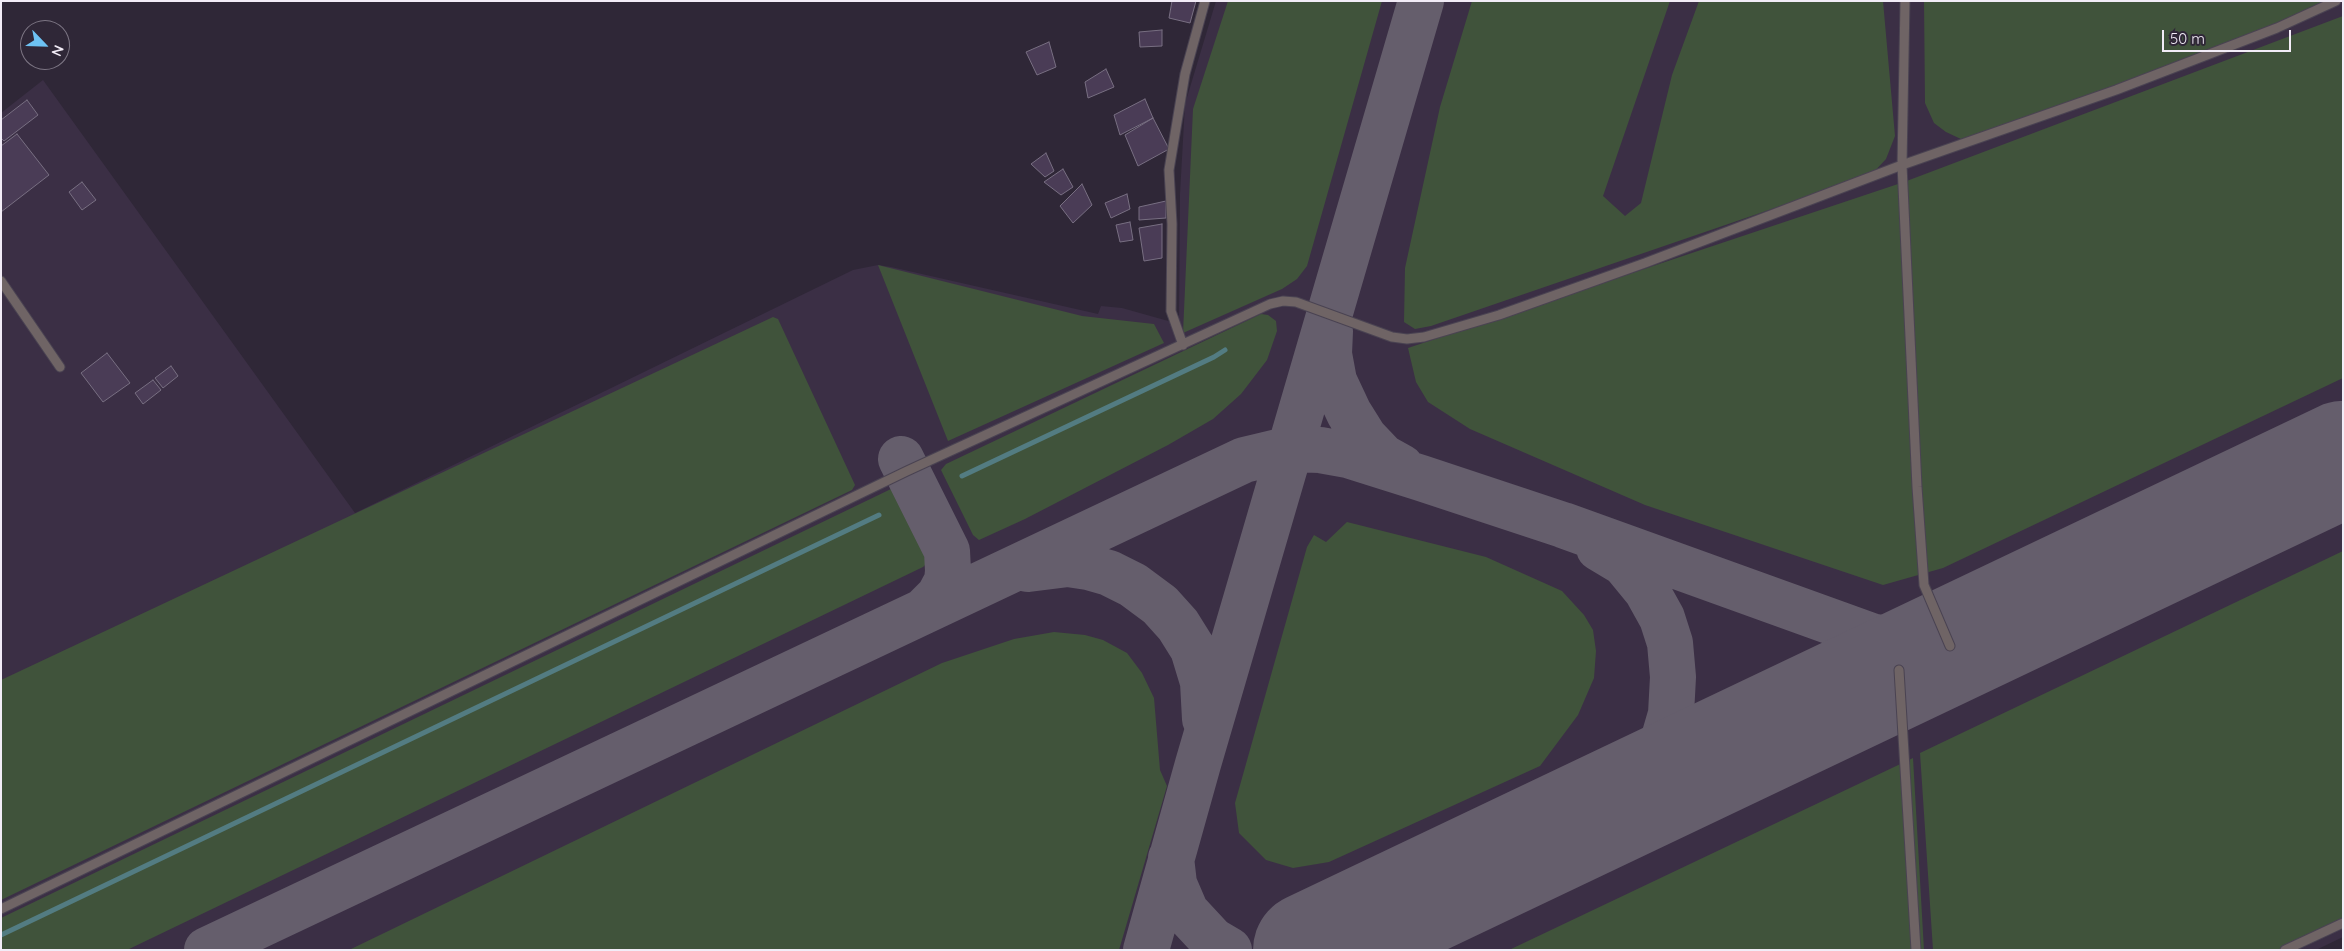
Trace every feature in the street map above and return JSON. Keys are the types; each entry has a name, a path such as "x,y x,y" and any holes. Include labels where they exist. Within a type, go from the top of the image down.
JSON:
{"lane":[{"path":"1183,345 1172,311 1172,224 1169,170 1185,74 1206,1"},
{"path":"1905,1 1902,165 1924,584 1950,646"},
{"path":"1,909 907,471 1270,304 1282,301 1311,305 1375,331 1407,339 1424,337 1478,322 1657,258 1902,165 2116,90 2291,23 2336,1"},
{"path":"1,281 60,367"},
{"path":"1899,670 1916,950"},
{"path":"2285,950 2343,923"}],"shaded area":[{"path":"1216,1 2343,1 2343,937 2316,950 1,950 1,113 43,80 355,513 853,270 878,265 891,267 1098,314 1101,306 1122,308 1179,324 1180,194 1185,104"}],"green space":[{"path":"1228,1 1382,1 1307,266 1297,279 1282,289 1183,333 1193,109"},
{"path":"1472,1 1670,1 1603,196 1625,216 1641,203 1672,75 1699,1 1883,1 1895,136 1886,159 1871,175 1431,326 1415,329 1404,322 1405,268 1440,107"},
{"path":"1924,1 2338,1 2132,83 1963,140 1946,132 1934,123 1925,103"},
{"path":"2343,16 2343,378 1943,568 1883,585 1645,505 1470,429 1428,402 1416,382 1408,348 1904,182"},
{"path":"878,265 1082,316 1154,324 1164,343 948,441"},
{"path":"1261,314 1268,315 1276,321 1277,331 1267,360 1241,394 1213,419 1168,445 1025,519 979,540 973,535 941,470 946,464"},
{"path":"773,317 778,319 855,485 852,490 1,900 1,680"},
{"path":"891,489 903,495 919,535 929,550 929,561 923,567 127,950 1,950 1,918"},
{"path":"1347,522 1486,557 1562,591 1584,615 1593,630 1596,651 1594,678 1578,715 1540,766 1329,862 1293,868 1266,860 1239,833 1235,803 1307,547 1314,535 1326,542"},
{"path":"2343,551 2343,928 2297,950 1933,950 1920,753"},
{"path":"1054,632 1085,635 1103,640 1127,653 1142,673 1154,698 1160,770 1167,786 1119,950 349,950 942,663 1014,639"},
{"path":"1913,758 1924,950 1509,950"}],"building":[{"path":"1172,1 1196,1 1190,23 1169,18"},
{"path":"1162,30 1162,46 1140,47 1139,32"},
{"path":"1049,42 1056,67 1037,75 1026,52"},
{"path":"1106,69 1114,87 1088,98 1085,82"},
{"path":"1145,99 1153,118 1120,135 1114,115"},
{"path":"27,100 38,115 4,141 1,138 1,120"},
{"path":"1153,118 1169,149 1138,166 1125,135"},
{"path":"17,134 49,175 1,212 1,146"},
{"path":"1046,153 1054,171 1045,177 1031,164"},
{"path":"1063,169 1073,187 1061,195 1044,182"},
{"path":"82,182 96,200 82,210 69,192"},
{"path":"1082,184 1092,205 1073,223 1060,206"},
{"path":"1127,194 1130,209 1111,218 1105,203"},
{"path":"1166,201 1166,218 1139,220 1139,207"},
{"path":"1130,222 1133,240 1120,242 1116,225"},
{"path":"1162,224 1162,258 1144,261 1139,228"},
{"path":"107,353 130,383 103,402 81,373"},
{"path":"171,366 178,376 163,388 155,378"},
{"path":"153,380 161,390 143,404 135,393"}],"waterway":[{"path":"962,476 1214,357 1225,350"},
{"path":"1,935 879,515"}],"taxiway":[{"path":"1146,950 1198,764 1421,1"},
{"path":"1330,331 1329,354 1334,381 1349,413 1364,437 1383,457 1401,467"},
{"path":"207,950 1244,460 1290,449 1320,450 1348,455 1421,478 1563,525 1871,636 1913,644 1950,646"},
{"path":"901,459 947,551 947,581 939,596 924,611"},
{"path":"1599,548 1624,563 1647,591 1662,618 1670,643 1673,677 1671,714 1662,745 1643,778 1606,809"},
{"path":"1028,569 1068,564 1088,567 1109,573 1133,585 1160,605 1178,625 1193,649 1203,682 1205,719"},
{"path":"1171,858 1174,884 1186,912 1212,940 1229,950"}],"runway":[{"path":"1311,950 2343,459"}]}
